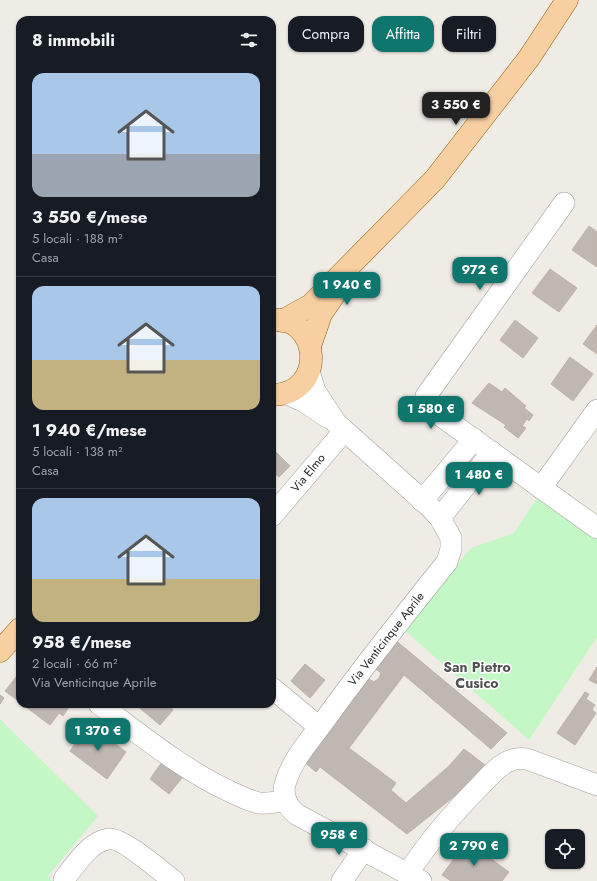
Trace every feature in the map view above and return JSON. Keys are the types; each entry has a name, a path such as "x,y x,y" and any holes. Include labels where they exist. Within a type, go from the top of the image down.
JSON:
{"main road":[{"path":"277,320 311,305 436,179 529,58 564,4"},
{"path":"310,346 321,314 362,254"},
{"path":"277,320 296,327 305,335 310,346 312,361 309,371 302,383 294,390 279,394"},
{"path":"0,651 16,633"}],"street":[{"path":"564,203 426,396 430,407 597,528"},
{"name":"Via Venticinque Aprile","path":"309,371 315,391 340,427"},
{"name":"Via Venticinque Aprile","path":"279,394 305,402 340,427 440,518 451,538 451,549 447,562 364,666 296,760 285,786 286,800"},
{"path":"541,488 597,410"},
{"name":"Via Elmo","path":"276,511 340,427"},
{"path":"422,501 474,439"},
{"path":"440,518 492,452"},
{"path":"276,691 319,727"},
{"path":"104,708 158,748 215,785 259,803 270,804 286,800 290,808 296,814 415,877 421,854 464,802 507,761 519,758 527,759 597,785"},
{"path":"64,879 86,853 97,844 109,838 120,842 174,881"},
{"path":"342,881 364,849"}],"green space":[{"path":"537,498 597,538 597,637 529,740 403,629 471,548 514,533"},
{"path":"0,719 98,816 48,876 52,881 0,881"}],"building":[{"path":"589,226 597,232 597,267 572,250"},
{"path":"550,269 577,288 559,312 532,293"},
{"path":"515,320 538,338 523,358 500,340"},
{"path":"597,325 597,354 583,344"},
{"path":"570,357 593,374 573,401 551,384"},
{"path":"489,383 502,392 505,388 526,406 524,408 533,415 529,421 527,419 522,426 526,428 518,438 504,427 506,425 472,403"},
{"path":"276,452 290,466 279,477 276,474"},
{"path":"394,639 507,733 491,749 404,675 349,748 396,783 391,790 406,803 449,766 464,749 485,765 466,787 407,834 320,767 316,772 301,759 322,733 327,736 369,679 374,682 379,678 381,673 373,667"},
{"path":"305,664 325,680 310,698 291,681"},
{"path":"597,667 597,684 589,680"},
{"path":"16,677 16,699 5,691"},
{"path":"585,692 589,694 586,699 595,705 592,710 596,713 575,745 557,733"},
{"path":"0,695 4,698 0,704"},
{"path":"27,708 68,708 63,716 59,713 50,725"},
{"path":"140,708 171,708 173,710 160,725"},
{"path":"89,724 126,752 107,779 70,751"},
{"path":"162,762 182,778 169,794 150,779"},
{"path":"467,841 509,872 502,881 451,881 442,875"}],"district":[{"name":"San Pietro Cusico","path":"477,676"}]}
